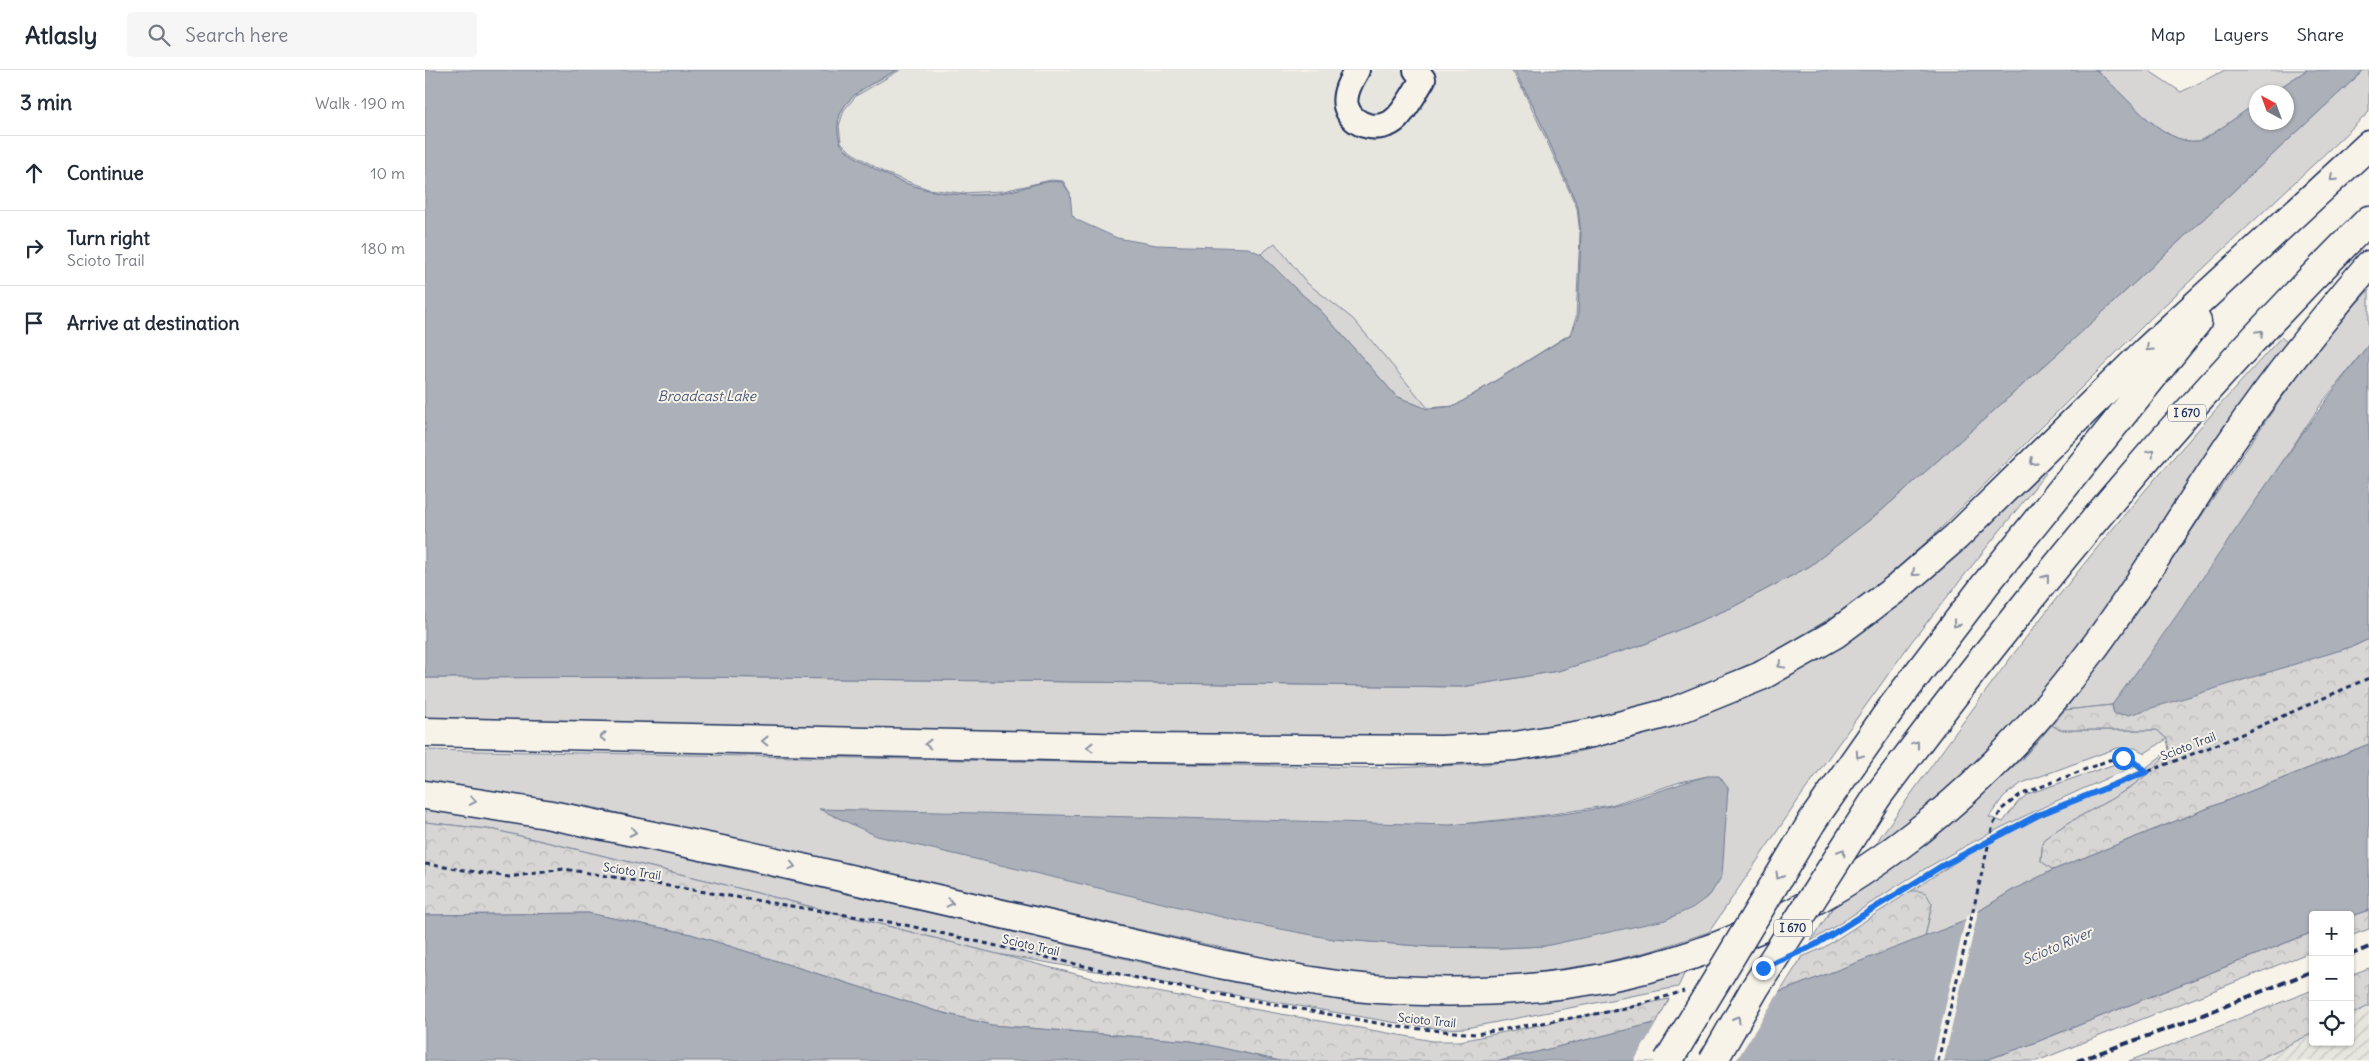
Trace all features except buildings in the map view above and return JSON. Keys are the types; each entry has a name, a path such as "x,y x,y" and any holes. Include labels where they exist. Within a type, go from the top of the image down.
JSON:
{"highway":[{"name":"I 670","path":"1668,1061 1813,820 1891,710 1985,585 2155,376 2249,255 2369,144"},
{"name":"I 670","path":"1713,1061 1755,988 1877,797 1968,675 2103,508 2200,398 2324,264 2369,220"},
{"path":"425,732 1322,750 1442,750 1496,747 1592,733 1672,712 1761,676 1835,634 1897,588 1956,537 2146,351 2249,255"},
{"path":"425,795 546,814 731,852 1220,964 1289,978 1392,990 1477,992 1543,987 1604,978 1691,956 1787,916 1873,867 1981,778 2038,716 2090,653 2261,400 2319,323 2369,266"}],"lane":[{"path":"1357,70 1346,92 1346,107 1356,120 1367,126 1381,127 1397,119 1423,79 1416,70"}],"path":[{"name":"Scioto Trail","path":"1798,953 1815,945 1940,867 2038,815 2233,738 2369,678"},
{"path":"1938,1061 1993,825 2001,809 2020,795 2109,760 2123,758 2136,763 2146,772"},
{"name":"Scioto Trail","path":"425,864 509,877 564,869 891,922 1163,984 1399,1027 1476,1034 1625,1009 1689,990"}],"shaded area":[{"path":"900,70 1512,70 1530,104 1577,208 1580,234 1576,318 1570,333 1455,406 1428,408 1353,319 1307,283 1275,243 1261,254 1248,248 1156,245 1117,238 1077,220 1072,215 1070,193 1063,181 1051,180 1003,191 961,193 928,189 885,173 851,152 841,142 839,126 844,110 856,96"},
{"path":"2369,1006 2369,1061 2255,1061 2309,1035 2309,1046 2354,1046 2354,1013"}],"green space":[{"path":"900,70 856,96 844,110 839,126 841,142 851,152 885,173 928,189 961,193 1003,191 1051,180 1063,181 1070,193 1062,182 1055,181 1013,191 988,194 952,194 934,191 899,181 851,154 843,147 839,139 838,125 840,114 854,96 874,82"},
{"path":"1512,70 1532,103 1578,207 1581,234 1578,318 1571,334 1455,406 1570,334 1576,318 1580,234 1577,208 1530,104"},
{"path":"2096,70 2148,70 2181,92 2225,70 2307,70 2284,85 2249,85 2249,108 2218,130 2198,141 2184,140 2171,135 2157,126"},
{"path":"2364,70 2369,70 2369,112 2152,317 1932,537 1879,584 1832,617 1786,645 1741,668 1678,695 1618,715 1510,734 1416,741 425,722 425,678 691,677 1462,687 1558,671 1645,644 1733,607 1810,566 1880,512 2062,350"},
{"path":"1275,243 1307,283 1353,319 1428,408 1455,406 1427,409 1396,396 1321,311 1261,254"},
{"path":"2369,290 2369,344 2322,403 2168,631 2112,705 2065,710 2141,604 2288,390 2326,339"},
{"path":"2281,337 2287,342 2234,417 2098,619 2044,691 2004,737 1974,767 1926,809 1875,848 1880,837 2050,606 2151,484"},
{"path":"2042,470 2046,473 1912,641 1801,796 1709,932 1651,951 1601,963 1533,973 1471,979 1417,978 1354,973 1290,963 591,807 425,780 425,750 1392,768 1488,764 1573,753 1643,735 1706,713 1774,683","holes":["1708,776 1728,788 1725,817 1545,946 1502,948 1431,947 1333,939 1451,825 1546,815 1611,805 1680,782"]},
{"path":"2369,639 2369,744 2053,870 2041,861 2043,840 2142,779 2169,750 2167,739 2157,730 2060,730 2052,725 2065,710 2112,705 2114,714 2354,646"},
{"path":"2052,725 2060,730 2157,730 2167,739 2145,753 2135,748 2117,748 2022,783 2004,796 1989,817 2003,822 2018,802 2028,794 2115,764 2127,762 2135,766 2054,802 1949,855 1909,878 1811,941 1835,904 1872,882 1931,841 2024,757"},
{"path":"2169,750 2142,779 2043,840 2041,861 2053,870 2011,891 1960,923 1925,937 1932,903 1911,891 1974,850 2054,810 2143,770"},
{"path":"425,807 563,832 701,861 1195,974 1343,999 1418,1004 1493,1004 1583,995 1628,985 1687,968 1678,987 1466,1028 1444,1029 1403,1024 997,954 714,882 495,830 425,822"},
{"path":"425,822 495,830 714,882 1123,986 1433,1041 1460,1041 1669,999 1656,1023 1500,1061 1280,1061 1191,1041 991,1025 936,1011 691,934 588,913 425,915"},
{"path":"1911,891 1926,893 1932,904 1925,937 1780,992 1802,957 1823,948"},
{"path":"2369,910 2369,929 2354,935 2354,916"},
{"path":"2309,934 2309,953 2037,1061 1983,1061 2029,1045"},
{"path":"2369,968 2369,1006 2354,1013 2354,1001 2354,974"},
{"path":"2309,992 2309,1035 2255,1061 2129,1061"}],"water":[{"name":"Broadcast Lake","path":"425,70 897,70 874,82 854,96 840,114 838,125 839,139 843,147 855,157 899,181 916,187 952,194 988,194 1013,191 1048,182 1062,182 1070,193 1072,215 1077,220 1117,238 1156,245 1248,248 1261,254 1321,311 1396,396 1427,409 1455,406 1571,334 1578,318 1581,234 1578,207 1532,103 1514,70 2096,70 2157,126 2171,135 2184,140 2198,141 2218,130 2249,108 2249,130 2294,130 2294,85 2284,85 2307,70 2364,70 2062,350 1880,512 1810,566 1733,607 1645,644 1558,671 1462,687 691,677 425,678"},
{"path":"2369,344 2369,639 2354,646 2129,715 2114,714 2112,705 2335,388"},
{"name":"Scioto River","path":"2369,744 2369,910 2354,916 2354,911 2309,911 2309,934 2029,1045 1983,1061 1500,1061 1780,992 1960,923 2011,891 2053,870"},
{"path":"1708,776 1719,776 1728,788 1722,876 1710,895 1692,908 1665,920 1545,946 1502,948 1431,947 1333,939 1239,921 877,836 819,809 1451,825 1531,818 1590,810 1622,803"},
{"path":"588,913 691,934 936,1011 991,1025 1191,1041 1280,1061 425,1061 425,915"}],"pier":[{"path":"1979,908 1944,1061 1933,1061 1966,917"},
{"path":"1781,989 1736,1061 1634,1061 1659,1019"}],"railway":[{"path":"2354,953 2369,947"},
{"path":"2077,1061 2175,1026 2309,973"}],"route":[{"path":"1763,968 1815,945 1940,867 2038,815 2146,772 2136,763 2123,758"}]}
